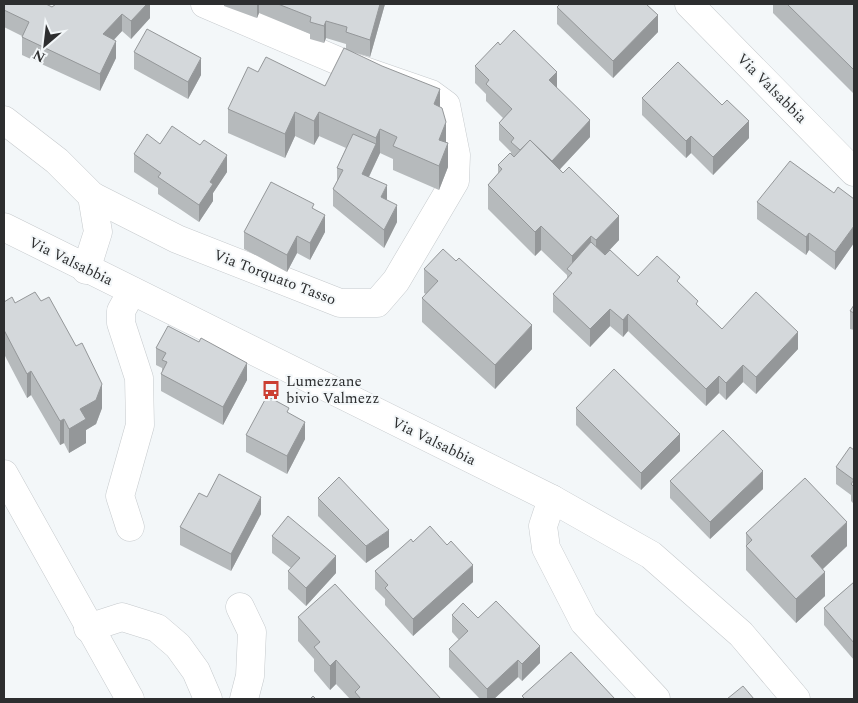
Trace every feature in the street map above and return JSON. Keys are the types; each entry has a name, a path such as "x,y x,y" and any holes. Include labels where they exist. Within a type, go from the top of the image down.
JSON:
{"street":[{"name":"Via Torquato Tasso","path":"4,120 57,161 92,196 177,239 340,303 376,303 396,281 455,181 456,155 446,105 431,94 350,66 205,4"},
{"name":"Via Valsabbia","path":"689,4 854,172"},
{"path":"86,270 98,232 92,196"},
{"name":"Via Valsabbia","path":"4,227 86,270 132,291 552,500 650,555 741,634 796,699"},
{"path":"130,527 120,496 140,425 139,378 121,322 121,312 132,291"},
{"path":"4,476 88,628 130,699"},
{"path":"552,500 543,526 546,548 579,614 584,622 656,699"},
{"path":"240,607 252,632 250,676 244,699"},
{"path":"88,628 122,617 157,628 178,646 196,671 208,699"}],"building":[{"path":"4,4 46,4 52,7 56,4 147,4 131,21 122,14 103,34 116,41 100,74 22,37 29,22 4,10"},
{"path":"278,4 380,4 370,40 346,32 347,27 326,21 324,26 310,22 311,17"},
{"path":"560,4 646,4 658,15 613,61 557,7"},
{"path":"787,4 854,4 854,70"},
{"path":"147,29 201,58 188,82 134,52"},
{"path":"514,30 557,72 549,80 590,120 552,161 530,140 520,150 511,142 514,138 499,123 512,109 486,84 489,80 475,66 498,42 500,45"},
{"path":"344,48 382,66 440,89 434,104 442,108 446,122 439,140 448,143 439,166 393,146 397,137 380,129 376,138 319,112 314,121 295,112 285,134 228,109 248,67 258,72 266,57 325,86"},
{"path":"678,62 722,105 727,100 749,121 713,157 691,136 686,141 642,98"},
{"path":"172,126 200,145 204,140 227,155 210,182 213,184 199,205 158,177 161,173 134,154 147,134 160,144"},
{"path":"353,134 376,144 362,174 387,185 381,197 397,205 384,230 333,189 343,170 337,168"},
{"path":"530,140 563,173 569,167 619,216 596,240 591,236 572,256 541,226 535,232 488,185 502,169 498,165 510,153 514,157"},
{"path":"790,161 834,193 838,187 854,199 854,226 835,252 809,233 806,237 757,202"},
{"path":"271,182 314,204 312,208 325,215 310,243 297,236 287,255 244,232"},
{"path":"591,242 605,255 610,250 638,276 657,256 680,277 677,281 698,301 696,304 722,329 756,292 798,332 756,377 743,365 726,383 719,376 706,389 628,314 623,320 610,309 590,329 553,294 572,273 567,269"},
{"path":"443,249 456,261 459,258 532,325 495,365 422,298 438,281 424,269"},
{"path":"35,292 41,301 49,297 76,346 82,343 102,384 96,400 80,409 86,419 69,429 64,419 60,421 31,371 27,374 4,330 4,302 12,297 15,303"},
{"path":"854,305 854,313 850,311"},
{"path":"168,326 199,342 201,338 247,363 223,407 161,374 167,362 162,360 166,353 156,348"},
{"path":"614,369 680,434 641,473 576,408"},
{"path":"267,396 289,408 287,412 305,422 287,456 246,435"},
{"path":"723,430 763,471 710,522 670,481"},
{"path":"850,447 854,450 854,480 836,467"},
{"path":"219,474 261,497 231,554 180,527 199,493 207,497"},
{"path":"339,477 389,530 366,546 318,498"},
{"path":"805,478 847,522 811,556 825,572 796,599 746,546 752,540 746,533"},
{"path":"288,516 336,556 306,588 288,571 300,558 272,536"},
{"path":"430,526 447,545 451,541 473,565 413,619 385,588 388,585 375,571 411,539 413,542"},
{"path":"854,582 854,643 824,608"},
{"path":"335,584 441,699 361,699 355,692 360,687 336,660 330,666 314,647 320,642 298,617"},
{"path":"496,601 540,646 522,664 518,660 487,689 449,649 468,631 452,615 463,603 478,618"},
{"path":"571,652 615,699 525,699 522,696"},
{"path":"743,686 754,699 727,699"}],"place":[{"name":"Lumezzane bivio Valmezz","path":"271,390"}]}
